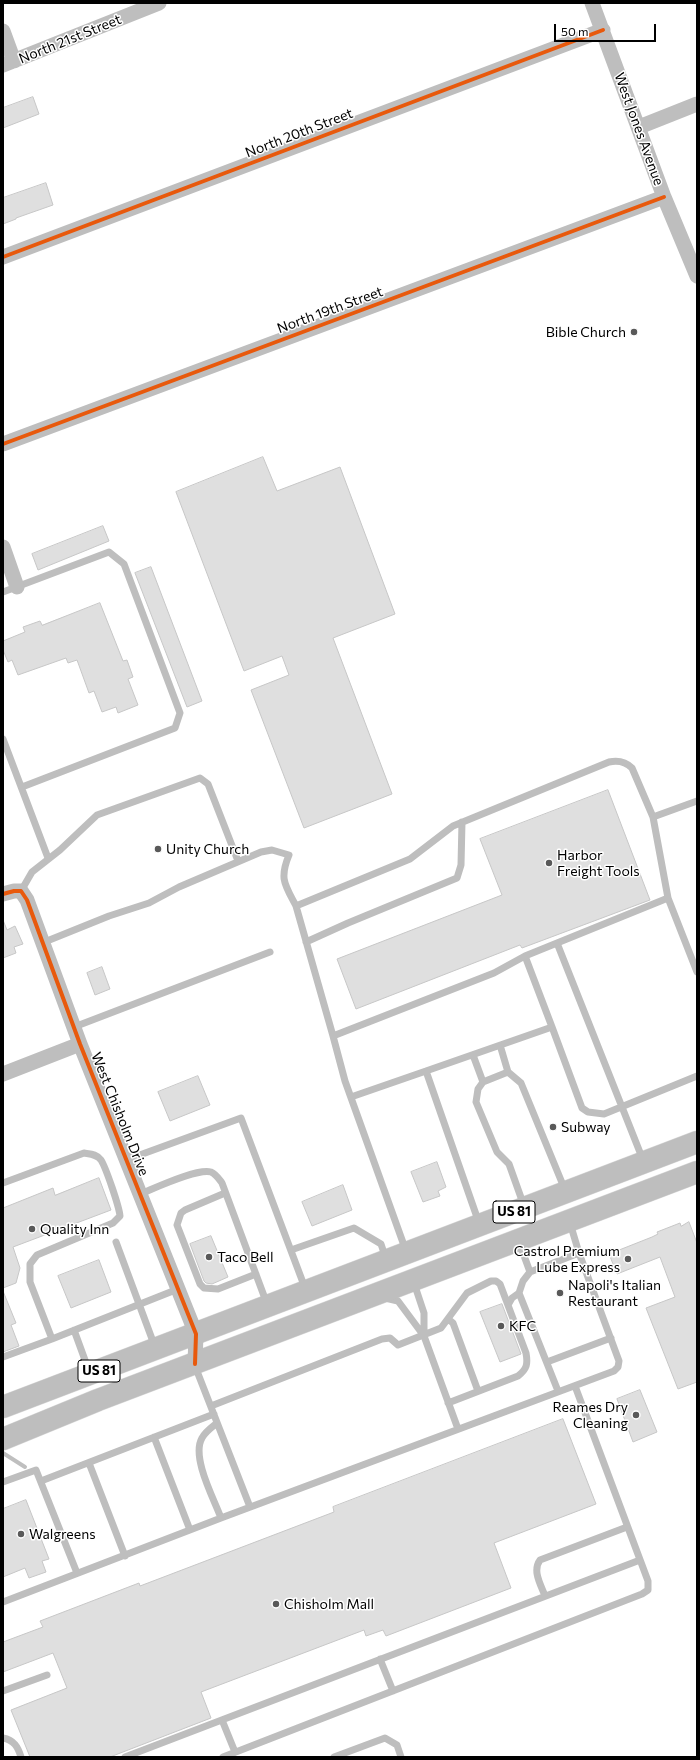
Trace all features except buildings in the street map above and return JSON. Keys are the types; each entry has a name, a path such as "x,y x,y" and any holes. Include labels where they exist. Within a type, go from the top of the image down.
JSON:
{"main road":[{"name":"US 81","path":"3,1407 697,1142"},
{"name":"US 81","path":"3,1439 98,1400 697,1172"}],"street":[{"name":"North 21st Street","path":"9,63 159,3"},
{"name":"West Jones Avenue","path":"592,3 639,126 664,197 697,276"},
{"name":"North 20th Street","path":"3,257 603,30"},
{"path":"3,31 9,63"},
{"path":"639,126 697,104"},
{"name":"North 19th Street","path":"3,444 664,197"},
{"path":"3,547 17,587"},
{"path":"3,894 21,891"},
{"name":"West Chisholm Drive","path":"21,891 27,900 80,1044 196,1334 195,1364"},
{"path":"3,1074 80,1044"}],"lane":[{"path":"3,592 109,552 124,564 180,713 175,728 22,787"},
{"path":"3,739 48,858"},
{"path":"296,906 410,859 453,826 616,760 627,763 632,768 653,817 668,898 697,972"},
{"path":"21,891 32,872 60,850 97,815 200,778 208,784 238,861"},
{"path":"653,817 697,801"},
{"path":"306,942 456,878 461,865 462,822"},
{"path":"42,943 109,916 149,904 179,887 261,852 272,850 289,855 283,868 285,884 296,906 397,1257"},
{"path":"333,1036 494,973 525,956 668,898"},
{"path":"557,943 644,1162"},
{"path":"74,1027 270,952"},
{"path":"525,956 582,1108 588,1112 604,1114 697,1076"},
{"path":"351,1097 552,1028"},
{"path":"500,1045 508,1072 522,1083 566,1192"},
{"path":"473,1055 483,1082"},
{"path":"426,1071 480,1225"},
{"path":"508,1072 483,1082 478,1089 476,1102 497,1152 509,1164 525,1208"},
{"path":"126,1160 241,1118 306,1292"},
{"path":"3,1183 84,1153 93,1154 100,1159 119,1207 120,1216 113,1223 37,1255 30,1264 30,1282 52,1339"},
{"path":"140,1194 192,1174 212,1172 217,1176 222,1183 268,1306"},
{"path":"225,1193 185,1210 181,1213 177,1225 200,1284 204,1288 218,1289 256,1274"},
{"path":"3,1602 250,1507 614,1371 618,1368 619,1361 569,1221"},
{"path":"291,1250 354,1228 381,1244 397,1257"},
{"path":"518,1240 530,1272"},
{"path":"116,1242 156,1349"},
{"path":"508,1305 512,1298 519,1293 523,1281 530,1272 580,1253"},
{"path":"413,1281 424,1314 424,1336"},
{"path":"211,1406 382,1339 390,1338 398,1345 424,1336 441,1328 467,1293 491,1281 496,1282 500,1284 526,1353 528,1364 526,1370 518,1376 448,1403"},
{"path":"3,1357 178,1289"},
{"path":"519,1293 558,1391"},
{"path":"375,1295 398,1301 424,1336 458,1429"},
{"path":"448,1319 453,1323 478,1391"},
{"path":"74,1330 90,1374"},
{"path":"547,1362 611,1338"},
{"path":"195,1364 250,1507"},
{"path":"223,1757 642,1594 648,1590 648,1581 575,1386"},
{"path":"41,1481 214,1414"},
{"path":"217,1423 209,1429 201,1439 199,1455 205,1477 221,1518"},
{"path":"154,1437 190,1530"},
{"path":"89,1463 125,1556"},
{"path":"3,1482 36,1470 77,1573"},
{"path":"545,1596 536,1571 536,1565 540,1560 627,1527"},
{"path":"125,1757 640,1560"},
{"path":"380,1659 393,1691"},
{"path":"3,1692 47,1675"},
{"path":"222,1720 235,1752"},
{"path":"3,1738 12,1741 18,1748 21,1757"},
{"path":"334,1757 385,1738 397,1745 401,1757"}],"waterway":[{"path":"3,1453 25,1467"}],"cycle path":[{"path":"3,257 603,30"},
{"path":"3,444 664,197"},
{"path":"3,894 21,891 27,900 80,1044 196,1334 195,1364"}],"place":[{"name":"Bible Church","path":"634,332"},
{"name":"Unity Church","path":"158,849"},
{"name":"Harbor Freight Tools","path":"549,863"},
{"name":"Subway","path":"553,1127"},
{"name":"Quality Inn","path":"32,1229"},
{"name":"Taco Bell","path":"209,1257"},
{"name":"Castrol Premium Lube Express","path":"628,1259"},
{"name":"Napoli's Italian Restaurant","path":"560,1293"},
{"name":"KFC","path":"501,1326"},
{"name":"Reames Dry Cleaning","path":"636,1415"},
{"name":"Walgreens","path":"21,1534"},
{"name":"Chisholm Mall","path":"276,1604"}]}
